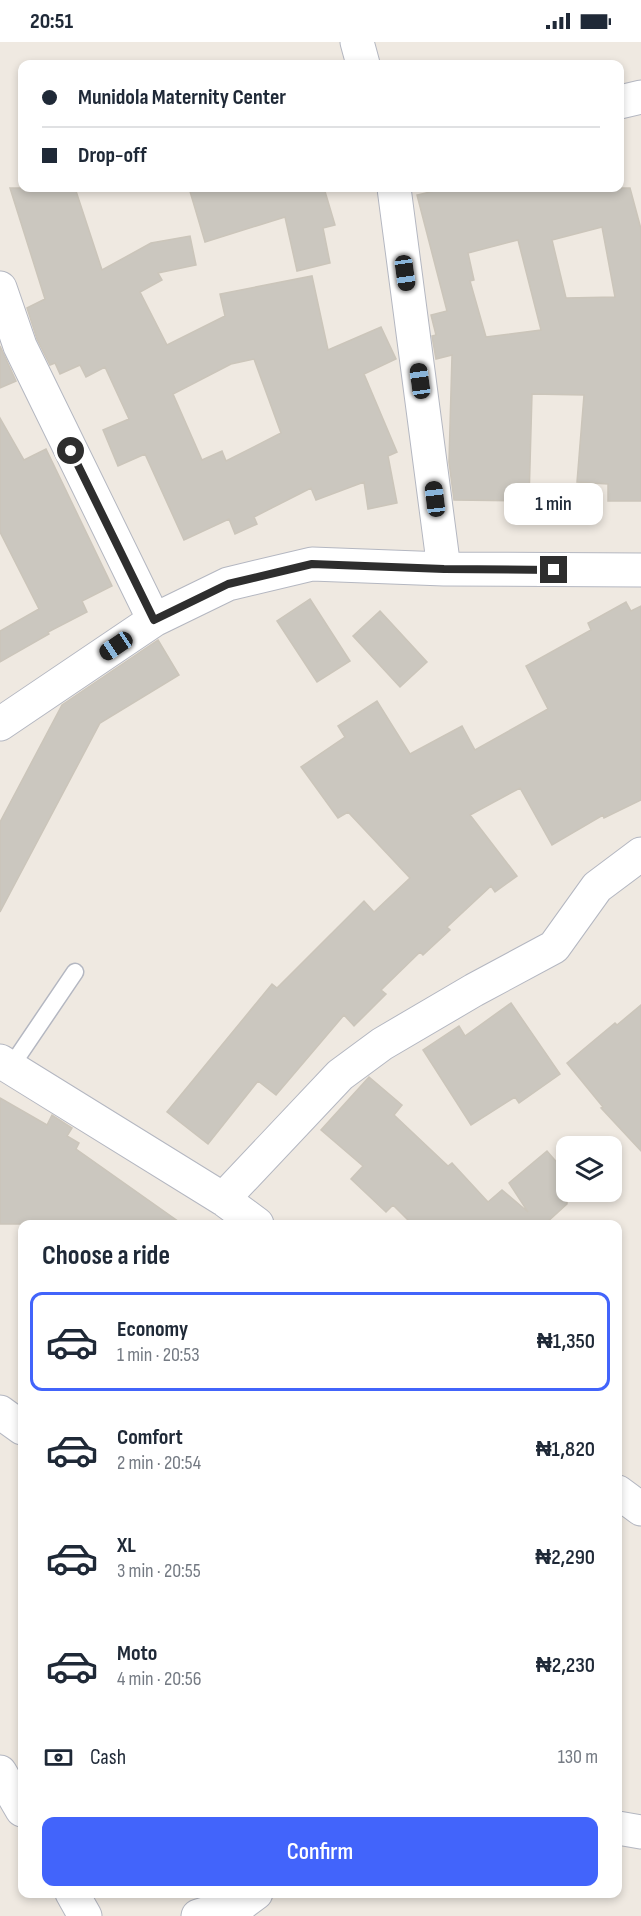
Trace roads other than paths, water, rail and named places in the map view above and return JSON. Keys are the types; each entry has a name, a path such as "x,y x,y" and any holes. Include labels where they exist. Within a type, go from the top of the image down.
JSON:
{"street":[{"path":"357,42 362,60"},
{"path":"624,101 641,97"},
{"path":"395,192 444,569"},
{"path":"0,288 20,346 154,620"},
{"path":"0,724 154,620 228,584 312,564 444,569 641,570"},
{"path":"223,1199 340,1075 382,1044 474,990 555,947 597,887 641,854"},
{"path":"5,1065 223,1199 252,1220"},
{"path":"0,1412 18,1425"},
{"path":"622,1494 641,1509"},
{"path":"0,1772 18,1803"},
{"path":"622,1829 641,1832"},
{"path":"75,1898 85,1916"},
{"path":"198,1916 251,1904"}],"lane":[{"path":"5,1065 75,972"}]}
